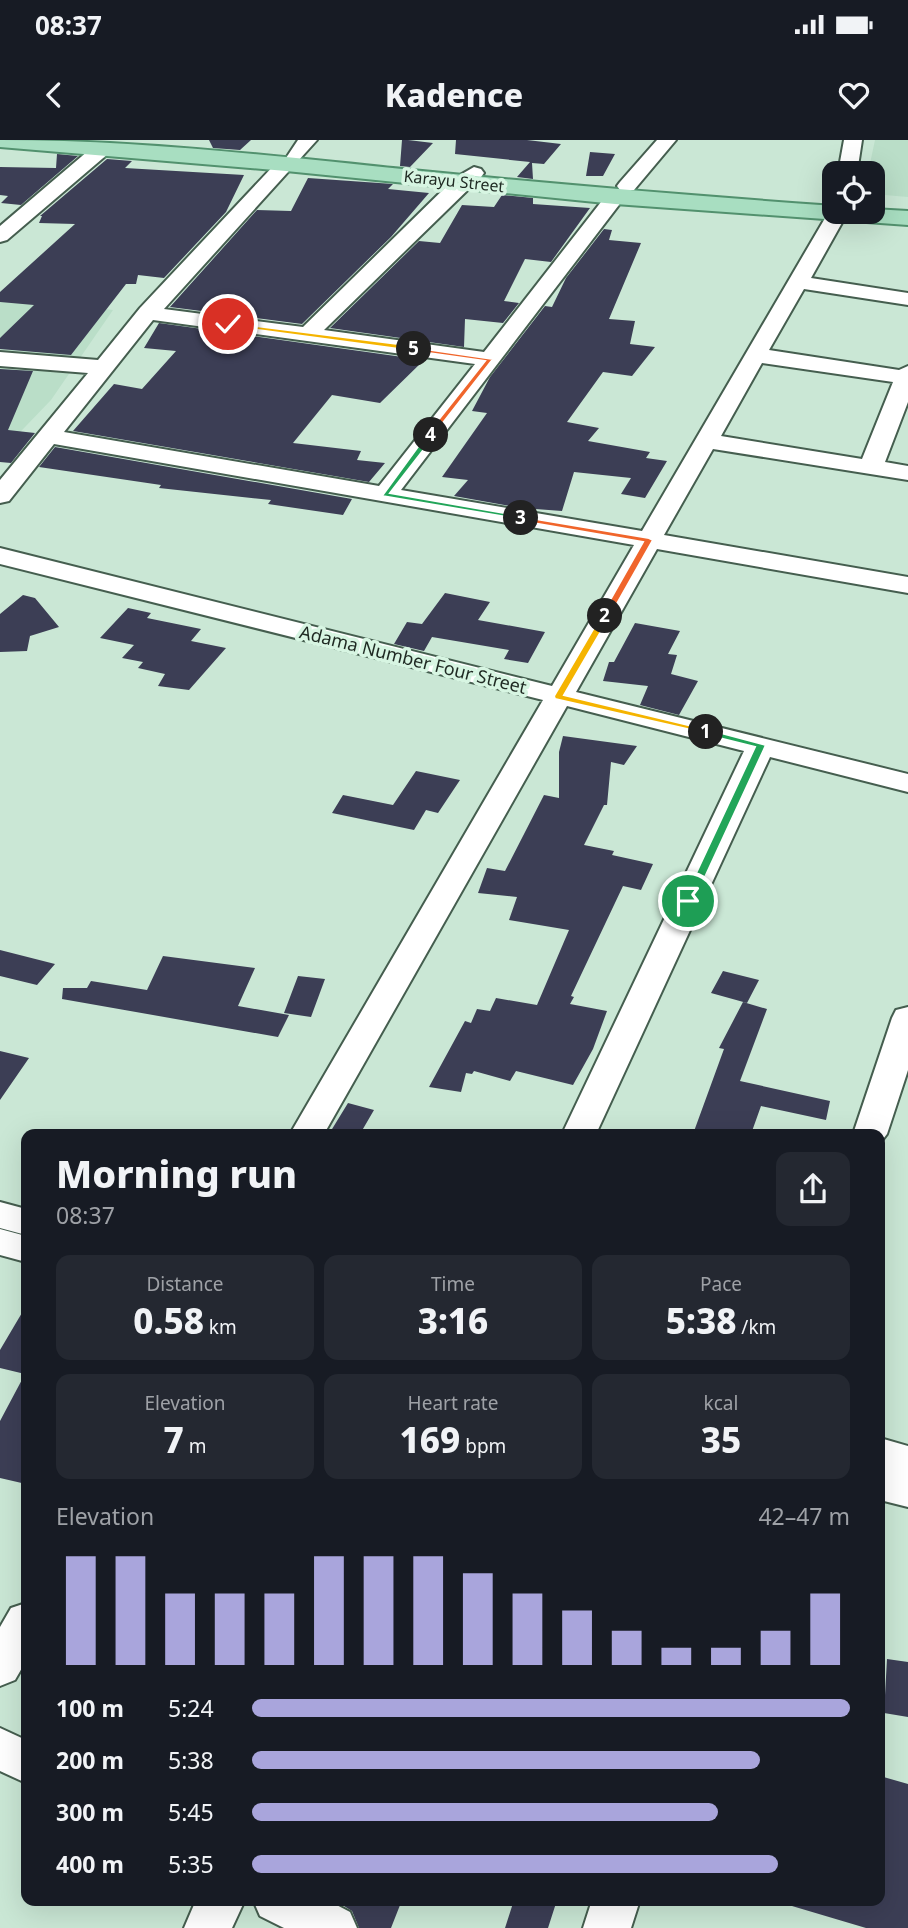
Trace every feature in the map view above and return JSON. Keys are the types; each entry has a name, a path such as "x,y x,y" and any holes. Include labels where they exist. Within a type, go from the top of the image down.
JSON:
{"main road":[{"name":"Karayu Street","path":"0,141 296,154 468,177 822,210"},
{"name":"Karayu Street","path":"621,191 822,201"},
{"path":"885,206 908,208"},
{"name":"Karayu Street","path":"885,216 908,218"}],"street":[{"path":"384,495 621,191 667,140"},
{"path":"850,161 853,140"},
{"path":"0,236 93,145"},
{"path":"0,496 148,313 296,154"},
{"path":"308,334 468,177"},
{"path":"310,1129 831,224"},
{"path":"798,282 908,299"},
{"path":"148,313 490,359"},
{"path":"756,355 907,376 898,425 871,467"},
{"path":"0,359 102,367"},
{"path":"47,436 908,585"},
{"path":"706,440 908,473"},
{"name":"Adama Number Four Street","path":"0,556 908,783"},
{"path":"581,1129 761,745"},
{"path":"872,1129 908,1018"},
{"path":"0,1215 21,1221"},
{"path":"0,1242 21,1248"},
{"path":"885,1455 908,1462"},
{"path":"885,1485 908,1491"},
{"path":"0,1667 21,1630"},
{"path":"0,1748 21,1760"},
{"path":"208,1928 218,1906"},
{"path":"289,1906 333,1928"},
{"path":"607,1928 614,1906"}],"shaded area":[{"path":"875,140 908,140 908,197 885,195 885,161 871,161"},
{"path":"0,295 113,310 51,400 0,453"}],"building":[{"path":"209,140 251,140 240,150 213,148"},
{"path":"402,140 433,143 410,167 400,166"},
{"path":"456,140 527,140 561,144 544,164 532,163 533,179 517,177 530,162 455,154"},
{"path":"590,152 615,154 603,176 586,176"},
{"path":"57,154 78,156 21,205 1,203 8,196 0,195 0,167 56,168"},
{"path":"107,159 132,161 125,168 244,175 226,212 164,278 138,275 136,284 126,284 71,355 0,349 0,338 34,305 0,302 0,292 75,224 39,223 40,216"},
{"path":"308,178 393,184 388,189 429,193 391,237 302,324 170,307 257,210 291,211"},
{"path":"502,195 533,198 533,204 590,208 551,262 525,259 504,301 519,303 503,323 465,319 464,347 330,328 419,241 440,243 462,205 494,207"},
{"path":"604,229 612,230 609,240 641,243 609,319 635,321 630,344 655,347 632,376 603,372 567,422 599,428 588,441 650,452 646,458 667,461 645,498 621,494 631,478 574,472 562,511 522,508 454,496 468,480 442,477 487,413 472,411 490,377 545,306 552,307 566,278"},
{"path":"159,323 424,360 380,403 332,395 293,443 361,451 357,460 385,463 369,482 73,431 114,384 142,389 176,351 144,348"},
{"path":"0,369 33,371 8,430 35,433 11,463 0,462"},
{"path":"55,447 352,499 343,515 268,504 271,500 159,488 161,485 39,467"},
{"path":"445,593 490,602 478,620 545,632 528,663 504,659 509,650 432,637 424,651 394,644 407,622 422,624"},
{"path":"23,595 35,598 59,627 30,636 27,651 0,652 0,614"},
{"path":"128,608 151,613 147,618 201,629 191,641 226,648 189,690 158,686 165,674 138,668 143,662 122,658 134,645 100,638"},
{"path":"635,623 680,631 668,654 677,655 671,674 698,681 679,715 640,705 648,686 603,681 609,662 614,662"},
{"path":"563,736 637,746 624,765 611,762 607,805 604,805 584,845 614,851 612,855 653,864 641,890 623,886 571,996 574,997 570,1004 607,1011 593,1049 573,1085 516,1071 510,1081 474,1071 472,1074 466,1073 461,1092 429,1087 465,1021 471,1023 477,1009 490,1011 496,998 537,1005 569,930 509,920 517,897 478,893 487,868 505,871 544,795 559,798 559,752"},
{"path":"416,771 460,780 438,813 426,810 414,830 332,813 343,795 393,805"},
{"path":"0,950 55,964 37,985 0,976"},
{"path":"163,956 255,968 238,1006 289,1015 278,1037 62,999 63,988 87,988 91,981 147,990"},
{"path":"723,971 759,980 747,1003 711,993"},
{"path":"298,976 325,979 311,1017 284,1013"},
{"path":"743,1002 767,1009 740,1081 830,1101 826,1120 761,1106 753,1129 695,1129 724,1049 719,1048"},
{"path":"0,1051 29,1058 0,1100"},
{"path":"348,1103 374,1110 363,1129 332,1129"},
{"path":"21,1314 21,1373 0,1368 0,1350"},
{"path":"21,1382 21,1483 0,1478 0,1421"},
{"path":"887,1659 908,1662 908,1717 885,1713"},
{"path":"885,1777 908,1784 908,1928 866,1928 792,1906 885,1906"},
{"path":"344,1906 400,1906 391,1928 359,1928 352,1911"},
{"path":"512,1906 555,1906 548,1928 505,1928"}],"route":[{"path":"228,324 490,359 384,495 649,540 559,696 761,745 688,901"}]}
